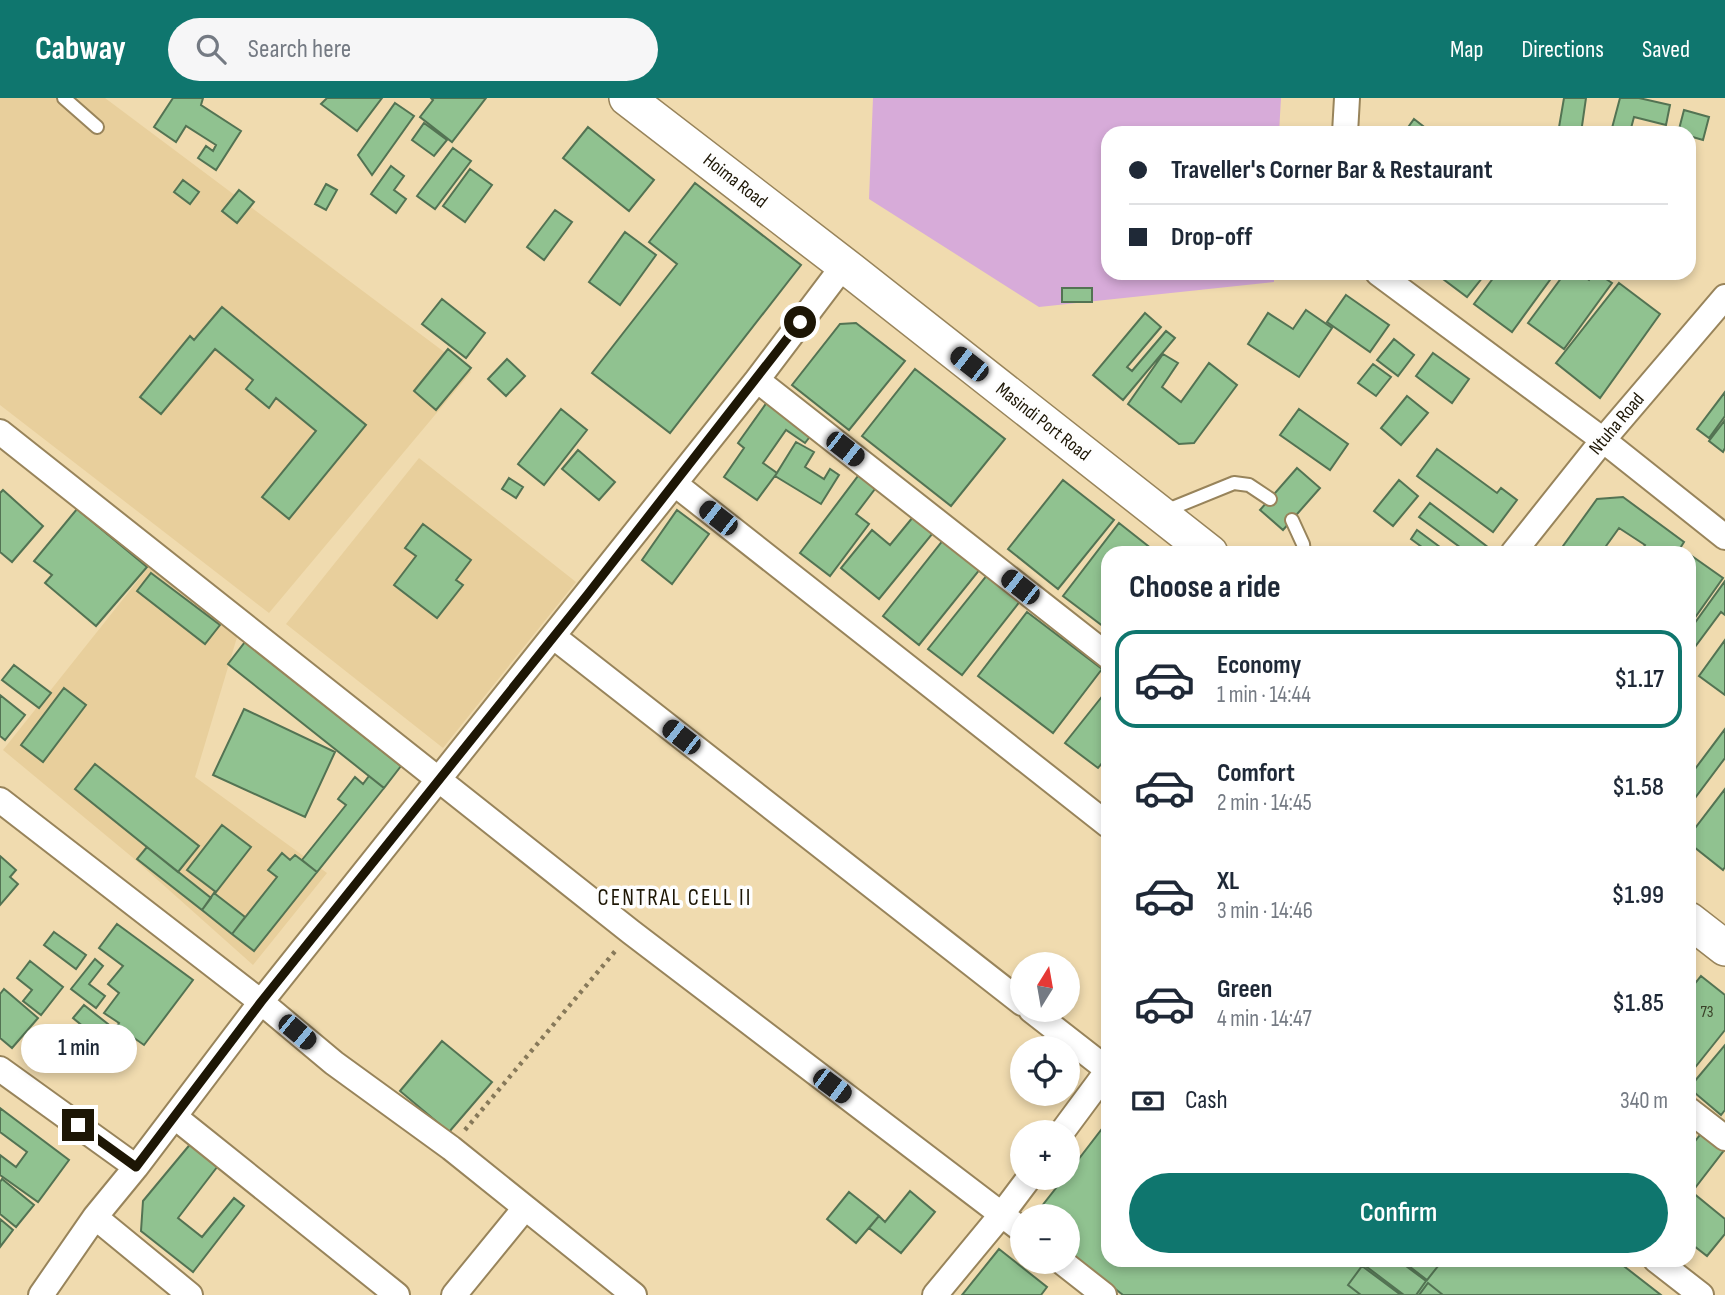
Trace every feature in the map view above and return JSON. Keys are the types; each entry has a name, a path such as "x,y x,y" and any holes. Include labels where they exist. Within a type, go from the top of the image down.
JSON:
{"main road":[{"name":"Hoima Road","path":"627,98 844,265"},
{"name":"Masindi Port Road","path":"844,265 1201,546"},
{"path":"1696,925 1725,948"}],"street":[{"path":"1345,126 1347,98"},
{"path":"41,1295 95,1217 261,1002 554,637 844,265"},
{"path":"1387,280 1603,440 1725,537"},
{"name":"Ntuha Road","path":"1519,546 1603,440 1725,297"},
{"path":"757,380 1101,650"},
{"path":"0,432 631,932 1010,1220"},
{"path":"675,484 1101,819"},
{"path":"554,637 1010,994"},
{"path":"0,800 261,1002 334,1062 450,1148 634,1295"},
{"path":"1046,1022 1101,1065"},
{"path":"0,1069 136,1167"},
{"path":"1071,1120 1101,1079"},
{"path":"1696,1115 1725,1138"},
{"path":"175,1116 397,1295"},
{"path":"935,1295 1020,1190"},
{"path":"454,1295 525,1208"},
{"path":"95,1217 190,1295"},
{"path":"1666,1267 1701,1295"},
{"path":"1077,1274 1104,1295"}],"lane":[{"path":"64,98 97,127"},
{"path":"1158,513 1234,483 1249,485 1270,499"},
{"path":"1292,520 1303,546"}],"path":[{"path":"450,1148 631,932"}],"shaded area":[{"path":"0,98 105,98 471,372 269,613 0,405"},
{"path":"873,98 1281,98 1279,126 1101,126 1101,280 1274,282 1039,307 869,199"},
{"path":"419,458 576,582 443,748 286,624"},
{"path":"151,564 238,634 195,777 327,873 253,965 132,857 3,750"}],"building":[{"path":"173,98 203,98 201,105 241,131 216,170 198,158 206,146 213,151 216,145 186,126 176,142 154,127"},
{"path":"327,98 382,98 357,131 321,104"},
{"path":"431,98 486,98 452,142 420,117 433,100"},
{"path":"1564,98 1586,98 1582,126 1559,126"},
{"path":"1620,98 1639,98 1670,105 1666,125 1634,117 1632,126 1613,126"},
{"path":"395,103 414,116 372,175 358,155"},
{"path":"1684,110 1709,117 1703,140 1696,138 1696,126 1680,126"},
{"path":"1414,119 1423,126 1409,126"},
{"path":"424,123 447,140 434,156 412,140"},
{"path":"588,127 654,180 629,211 563,158"},
{"path":"453,148 471,161 435,209 417,196"},
{"path":"391,166 404,176 394,190 406,199 396,213 371,194"},
{"path":"470,169 492,185 465,222 443,206"},
{"path":"183,180 199,192 190,204 174,192"},
{"path":"695,183 801,265 670,433 592,373 677,264 649,242"},
{"path":"326,184 337,190 326,210 315,204"},
{"path":"239,190 254,202 237,223 222,211"},
{"path":"555,210 572,222 544,260 527,247"},
{"path":"625,232 656,255 620,305 589,282"},
{"path":"1444,280 1480,280 1467,297"},
{"path":"1492,280 1550,280 1512,332 1474,304"},
{"path":"1560,280 1608,280 1612,283 1564,349 1528,323"},
{"path":"1619,283 1660,314 1600,398 1556,363"},
{"path":"1062,288 1092,288 1092,302 1062,302"},
{"path":"1346,295 1389,325 1370,352 1327,322"},
{"path":"442,299 485,333 466,358 422,324"},
{"path":"222,307 366,425 289,519 262,497 316,431 276,398 269,408 246,389 253,380 215,349 161,414 140,397 190,336 194,340"},
{"path":"1306,310 1332,328 1299,377 1248,344 1268,313 1293,329"},
{"path":"1145,313 1161,327 1127,367 1132,371 1166,331 1175,338 1123,400 1093,375"},
{"path":"856,323 905,361 849,430 792,385 840,324"},
{"path":"1394,339 1414,355 1398,376 1377,360"},
{"path":"448,349 471,368 436,410 414,391"},
{"path":"1433,353 1469,379 1452,403 1416,376"},
{"path":"1163,354 1178,363 1162,387 1181,402 1209,363 1237,385 1194,443 1179,444 1128,404"},
{"path":"507,359 525,376 506,396 488,379"},
{"path":"1373,364 1391,377 1376,396 1358,383"},
{"path":"915,369 1005,439 951,506 862,436"},
{"path":"1725,392 1725,416 1709,438 1697,429"},
{"path":"1407,396 1428,413 1401,445 1381,428"},
{"path":"770,398 815,430 805,443 786,430 763,463 777,473 757,500 724,477 744,448 738,443"},
{"path":"561,409 587,430 544,485 518,464"},
{"path":"1299,409 1348,444 1330,470 1280,435"},
{"path":"1725,420 1725,448 1723,452 1709,441"},
{"path":"796,442 814,452 805,467 824,479 830,469 839,475 821,504 775,476"},
{"path":"1437,449 1497,493 1501,488 1517,500 1493,532 1417,476"},
{"path":"578,450 615,482 599,500 562,469"},
{"path":"1297,468 1320,488 1283,530 1260,510"},
{"path":"861,472 878,485 856,514 869,524 830,576 800,553"},
{"path":"509,478 523,487 516,498 502,489"},
{"path":"1063,480 1114,520 1058,589 1008,549"},
{"path":"1399,480 1418,496 1393,526 1374,511"},
{"path":"3,490 43,526 12,562 0,552 0,493"},
{"path":"1623,497 1684,542 1681,546 1644,546 1619,528 1606,546 1563,546 1597,499"},
{"path":"1430,503 1486,546 1458,546 1419,517"},
{"path":"77,509 147,567 96,626 45,583 52,575 34,561"},
{"path":"677,510 709,534 672,584 642,560"},
{"path":"913,517 933,533 879,599 841,568 872,530 890,545"},
{"path":"1119,523 1148,546 1101,546"},
{"path":"423,524 471,560 456,580 463,585 437,618 394,585 416,556 405,548"},
{"path":"1417,530 1439,546 1420,546 1411,539"},
{"path":"948,534 985,563 919,645 883,616"},
{"path":"1101,546 1101,625 1063,596"},
{"path":"1696,559 1723,578 1696,616"},
{"path":"992,569 1025,595 962,675 928,649"},
{"path":"151,573 220,625 205,644 137,591"},
{"path":"1725,581 1725,615 1721,612 1696,646 1696,621"},
{"path":"1027,612 1101,668 1053,733 978,676"},
{"path":"1725,640 1725,695 1699,676"},
{"path":"245,642 401,766 384,788 228,664"},
{"path":"14,665 51,693 39,708 2,680"},
{"path":"64,688 86,705 43,762 21,745"},
{"path":"0,695 25,715 5,740 0,736"},
{"path":"1101,698 1101,764 1098,768 1065,743"},
{"path":"244,709 335,752 305,817 213,775"},
{"path":"1725,729 1725,758 1696,797 1696,768"},
{"path":"95,764 199,846 178,872 75,789"},
{"path":"369,776 384,788 317,872 302,860 346,805 338,799 355,777 363,784"},
{"path":"1725,789 1723,870 1696,849 1696,827"},
{"path":"222,825 251,847 216,892 187,870"},
{"path":"147,847 211,898 202,910 137,859"},
{"path":"282,853 290,860 295,855 317,872 254,951 232,934 277,877 268,870"},
{"path":"0,856 16,870 10,877 18,884 0,905"},
{"path":"214,893 245,917 232,934 202,910"},
{"path":"117,924 193,980 144,1045 104,1013 119,993 108,984 123,966 99,948"},
{"path":"54,932 86,955 76,969 44,945"},
{"path":"95,959 103,966 89,984 105,996 96,1008 71,989"},
{"path":"30,961 63,987 41,1015 23,1001 32,990 17,978"},
{"path":"1701,976 1725,995 1725,1030 1696,1066 1696,982"},
{"path":"4,989 38,1018 12,1048 0,1038 0,994"},
{"path":"84,1005 118,1032 107,1046 73,1018"},
{"path":"55,1038 86,1062 78,1071 47,1048"},
{"path":"442,1041 492,1082 449,1132 400,1091"},
{"path":"1725,1045 1725,1110 1721,1115 1696,1094 1696,1080"},
{"path":"0,1108 69,1160 38,1202 0,1175 0,1155 16,1167 27,1152 0,1132"},
{"path":"1101,1130 1101,1267 1625,1267 1661,1295 1123,1295 1080,1261 1080,1204 1043,1204 1055,1190 1080,1190 1080,1157"},
{"path":"1703,1131 1725,1149 1696,1187 1696,1140"},
{"path":"197,1136 224,1158 178,1218 202,1237 234,1198 244,1206 193,1272 141,1231 143,1201"},
{"path":"2,1179 34,1205 16,1227 0,1214"},
{"path":"910,1191 935,1212 901,1253 869,1228 879,1216 885,1222"},
{"path":"849,1192 879,1216 856,1243 827,1219"},
{"path":"1696,1195 1725,1219 1725,1234 1707,1256 1696,1247"},
{"path":"0,1219 13,1230 0,1247"},
{"path":"999,1249 1010,1258 1010,1274 1031,1274 1047,1287 1041,1295 962,1295"},
{"path":"1363,1267 1401,1295 1361,1295 1348,1285"},
{"path":"1367,1267 1407,1267 1426,1281 1416,1295 1404,1295"},
{"path":"1410,1267 1437,1267 1427,1280"},
{"path":"1428,1283 1443,1295 1419,1295"}],"district":[{"name":"CENTRAL CELL II","path":"675,898"}],"route":[{"path":"78,1125 136,1167 261,1002 588,594 800,322"}]}
